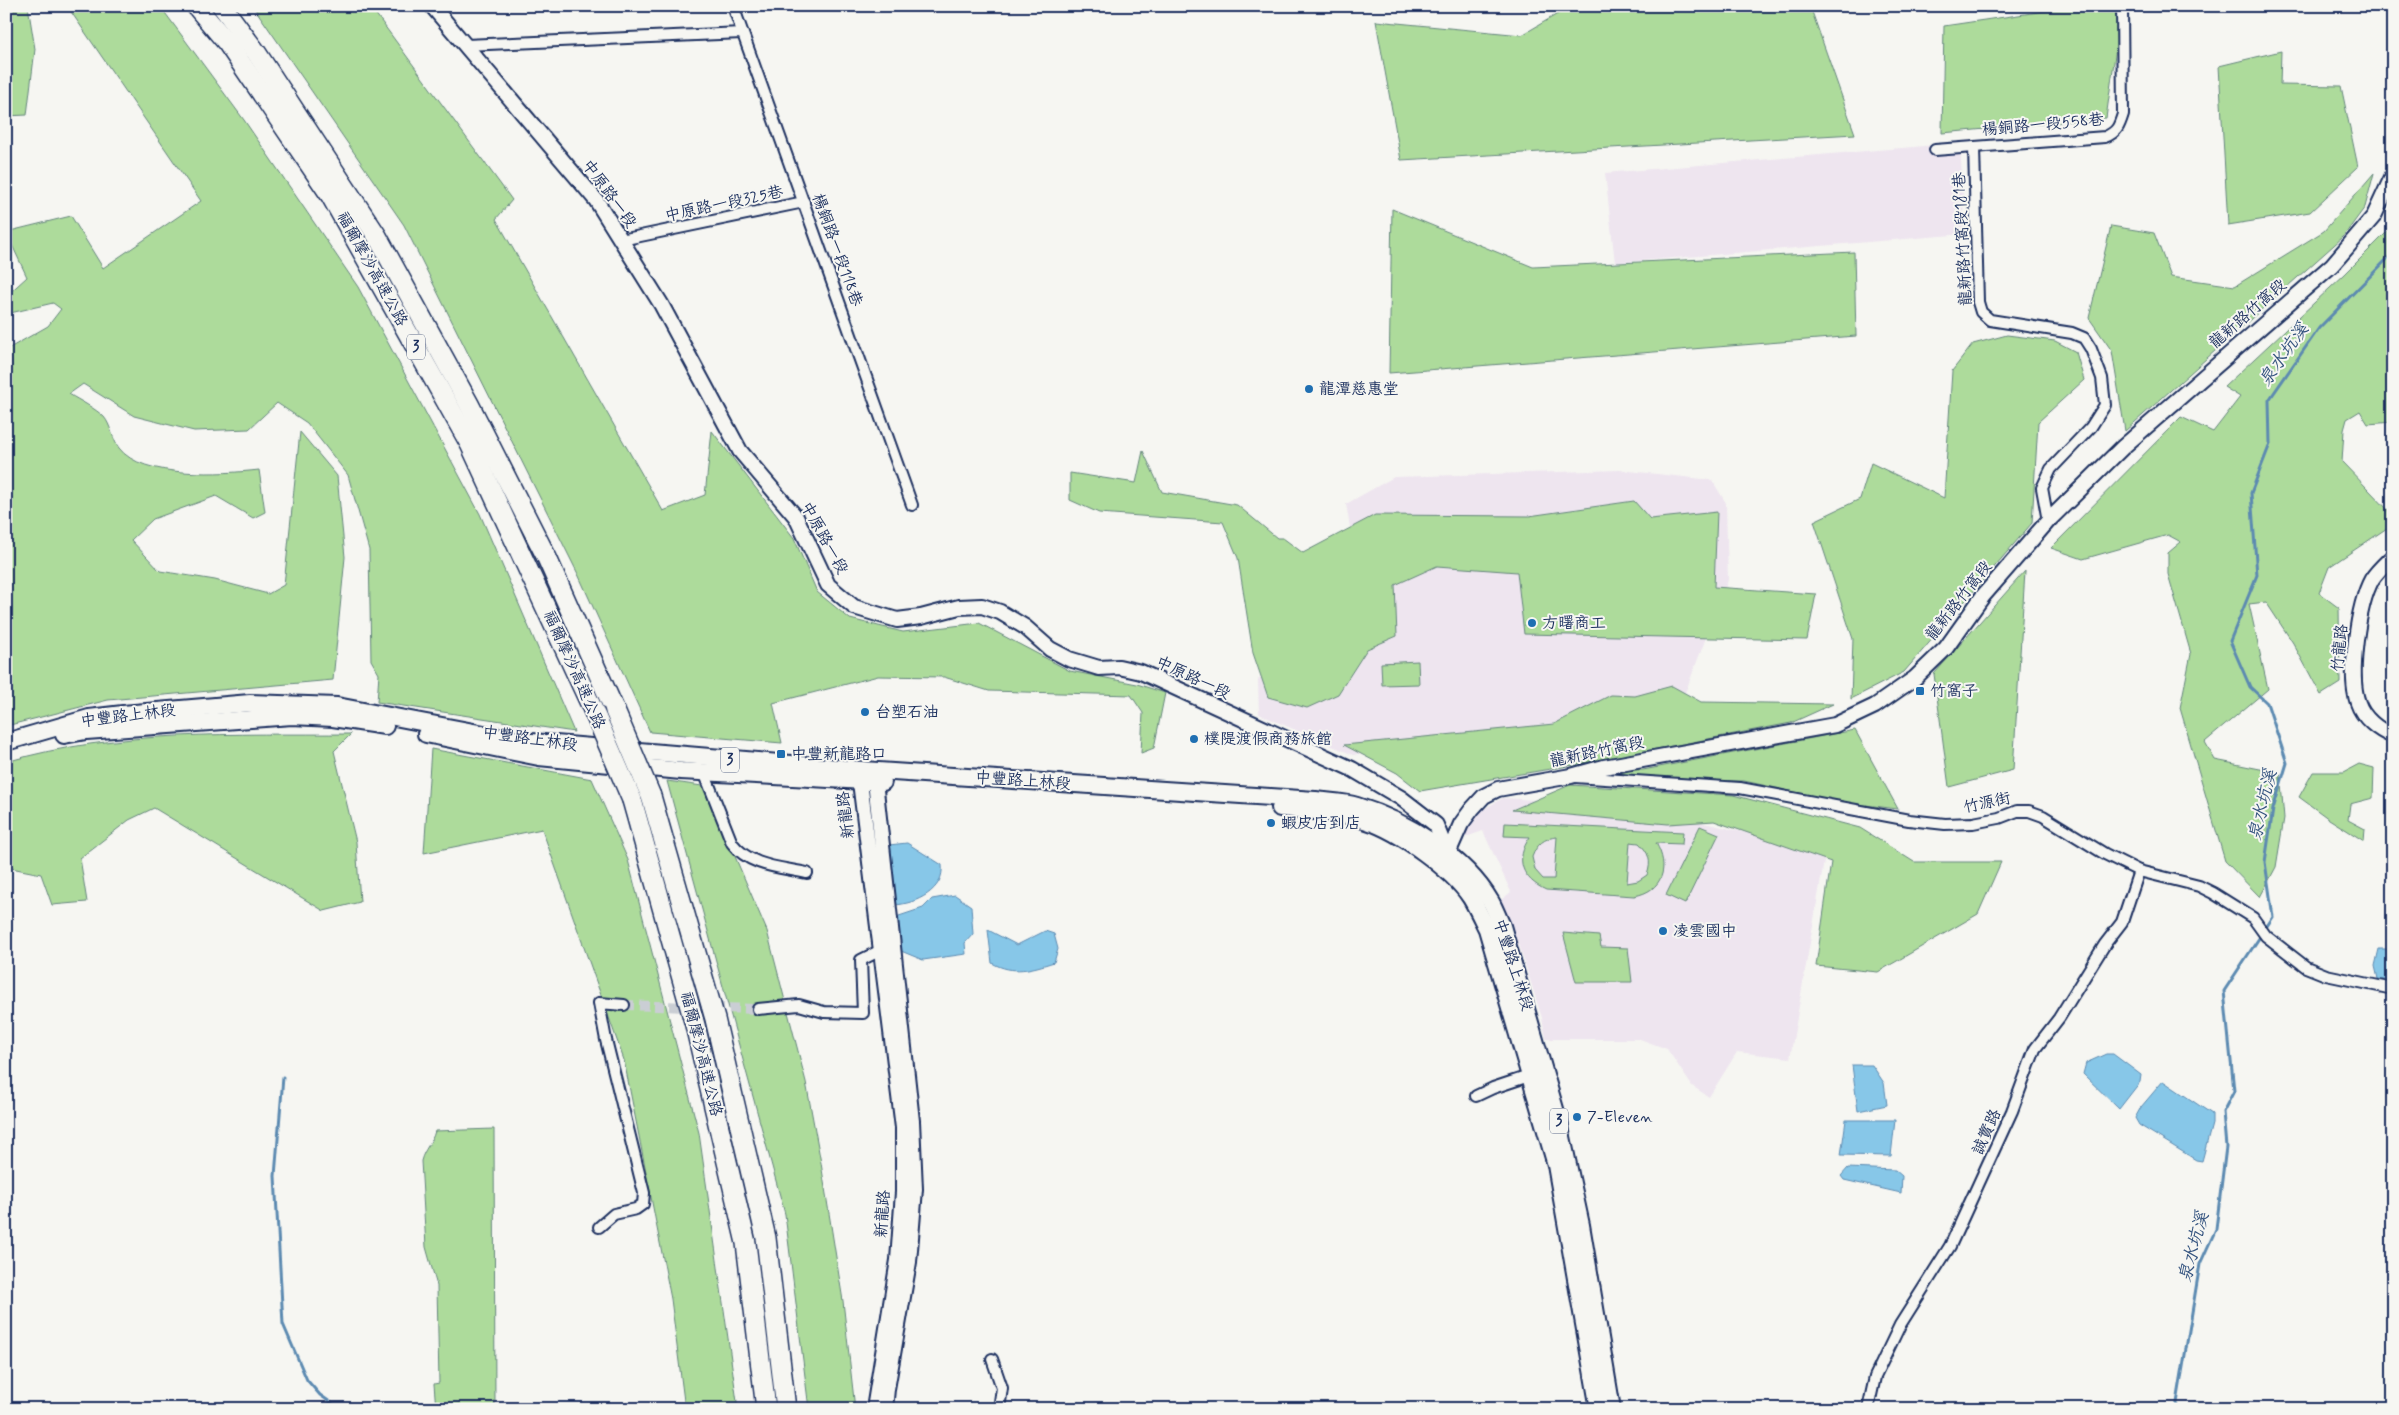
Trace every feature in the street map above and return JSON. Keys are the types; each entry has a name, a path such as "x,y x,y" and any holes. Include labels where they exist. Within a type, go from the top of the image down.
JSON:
{"highway":[{"name":"福爾摩沙高速公路","path":"196,6 228,44 331,196 470,444 594,712 632,800 695,1025 746,1243 766,1409"},
{"name":"福爾摩沙高速公路","path":"222,6 256,52 377,236 470,404 546,558 615,710 650,796 715,1019 766,1238 786,1409"}],"main road":[{"name":"中豐路上林段","path":"6,742 89,718 250,704 338,706 520,741 866,778"},
{"name":"中豐路上林段","path":"6,750 86,731 292,716 333,718 398,728 539,757 704,772 1315,800 1355,806 1380,815 1406,828 1444,860 1470,874 1490,901 1502,926 1559,1123 1580,1225 1612,1409"},
{"name":"中豐路上林段","path":"1444,860 1471,897 1487,929 1556,1166 1599,1409"}],"street":[{"name":"中原路一段","path":"432,6 596,200 661,304 740,451 796,517 828,585 854,607 897,620 921,617 959,607 982,606 1000,612 1025,626 1050,649 1069,659 1098,668 1119,667 1141,672 1352,769 1401,798 1436,825 1444,860"},
{"name":"楊銅路一段118巷","path":"734,6 912,505"},
{"name":"楊銅路一段558巷","path":"1935,150 2105,137 2114,133 2119,128 2123,114 2122,6"},
{"path":"466,45 742,32"},
{"name":"龍新路竹窩段181巷","path":"1974,147 1978,302 1981,312 1990,320 2072,333 2084,338 2091,348 2102,378 2105,405 2091,427 2051,469 2042,488 2048,520"},
{"name":"龍新路竹窩段","path":"1444,860 1461,824 1472,809 1484,796 1498,789 1571,776 1604,767 1835,725 1875,706 1915,678 1946,648 1983,596 2048,520 2123,447 2332,264 2374,216 2393,175"},
{"name":"中原路一段325巷","path":"621,240 804,202"},
{"name":"竹龍路","path":"2393,556 2373,578 2362,605 2353,674 2358,703 2370,722 2393,736"},
{"path":"704,772 732,844 740,853 755,862 807,872"},
{"name":"竹源街","path":"1571,776 1596,780 1740,788 1908,820 1945,824 1973,824 1999,818 2016,811 2029,811 2043,816 2105,854 2139,871 2198,886 2253,918 2266,936 2306,967 2326,975 2393,988"},
{"name":"新龍路","path":"866,778 880,950 903,1128 903,1192 898,1260 874,1409"},
{"name":"新龍路","path":"866,778 912,1121 915,1189 909,1262 887,1388 886,1409"},
{"name":"誠實路","path":"1868,1409 1875,1377 1900,1325 1954,1238 2012,1111 2035,1049 2059,1018 2105,944 2122,922 2139,871"},
{"path":"758,1008 799,1005 824,1012 863,1013 860,960 880,950"},
{"path":"599,1227 614,1214 636,1209 643,1204 644,1192 606,1040 599,1003 624,1005"},
{"path":"1476,1096 1529,1076"},
{"path":"992,1359 1002,1388 999,1409"}],"shaded area":[{"path":"1960,143 1965,234 1615,263 1605,173"},
{"name":"方曙商工","path":"1620,470 1712,480 1726,503 1728,580 1685,693 1600,733 1398,745 1353,755 1259,714 1258,680 1287,652 1363,603 1346,504 1394,477"},
{"name":"凌雲國中","path":"1503,798 1623,805 1826,850 1790,1058 1737,1052 1709,1097 1692,1086 1667,1049 1640,1039 1546,1039 1542,1018 1520,948 1501,900 1511,892 1483,831 1463,838 1477,813"}],"green space":[{"path":"12,6 28,6 35,49 27,115 6,116 6,49 10,48"},
{"path":"67,6 160,6 244,120 358,287 480,514 574,732 377,702 379,674 371,660 369,550 348,475 307,423 277,403 249,429 194,431 134,416 83,384 69,394 104,417 119,448 130,458 164,470 184,472 226,473 259,470 265,512 253,518 216,496 153,519 131,540 160,571 215,580 268,594 284,585 300,432 337,476 345,557 333,680 108,700 6,726 6,350 48,326 61,309 53,303 6,314 6,296 27,277 6,232 71,216 103,268 201,201"},
{"path":"253,6 370,6 512,200 496,219 663,511 705,495 712,431 794,538 817,592 850,619 903,632 979,623 1070,671 1137,684 1165,693 1154,748 1141,753 1143,713 1131,695 989,691 944,677 878,676 773,703 782,743 650,732 578,574 404,225"},
{"path":"1571,6 1810,6 1855,134 1401,160 1376,21 1522,35"},
{"path":"2079,6 2122,6 2106,118 1942,133 1944,26"},
{"path":"2281,51 2280,85 2341,86 2358,167 2310,212 2228,225 2219,66"},
{"path":"2374,173 2365,207 2343,237 2125,431 2112,351 2089,318 2111,226 2154,233 2171,277 2235,286 2324,231"},
{"path":"1392,209 1533,267 1854,252 1856,336 1389,373"},
{"path":"2393,226 2393,422 2368,424 2360,411 2347,419 2344,430 2342,462 2393,515 2393,524 2329,567 2319,593 2339,608 2340,683 2321,695 2293,643 2266,602 2249,604 2268,689 2205,742 2215,760 2280,773 2284,818 2276,867 2260,897 2225,861 2180,708 2191,654 2168,574 2168,553 2181,542 2168,535 2083,559 2051,548 2181,417 2213,432 2240,397 2224,387 2345,274"},
{"path":"2007,335 2055,341 2076,352 2084,380 2038,422 2032,523 1904,672 1851,699 1853,639 1814,521 1860,499 1871,463 1944,498 1952,371 1973,344"},
{"path":"1143,451 1162,492 1237,505 1277,538 1283,538 1303,553 1375,515 1529,516 1634,501 1650,519 1717,512 1714,587 1816,594 1807,640 1524,634 1517,572 1437,566 1395,585 1397,636 1367,649 1338,694 1307,708 1268,697 1253,653 1238,558 1223,522 1099,513 1070,500 1070,473 1136,483"},
{"path":"2025,571 2013,770 1949,787 1934,674"},
{"path":"1418,661 1419,684 1382,685 1381,663"},
{"path":"1672,686 1701,702 1833,704 1791,723 1568,766 1420,791 1397,773 1344,745 1554,724 1611,695 1635,696"},
{"path":"1855,730 1898,809 1841,802 1744,781 1609,779 1606,778 1604,772 1610,769 1643,770"},
{"path":"351,734 334,751 356,842 360,902 324,911 154,808 129,820 80,858 87,902 52,905 41,874 6,867 6,762 48,751 134,739 177,736"},
{"path":"431,749 592,779 628,860 699,1133 738,1409 685,1409 671,1299 624,1060 542,829 424,853"},
{"path":"2359,764 2374,768 2373,798 2350,804 2348,820 2365,829 2364,841 2299,797 2313,772 2344,772"},
{"path":"667,781 702,786 724,831 767,931 806,1082 821,1163 843,1301 855,1409 809,1409 785,1214"},
{"path":"1570,785 1733,795 1860,828 1914,862 2001,862 1978,914 1878,972 1816,966 1831,862 1714,821 1668,824 1512,810"},
{"path":"1505,823 1683,832 1682,844 1656,843 1663,861 1661,877 1652,889 1634,896 1546,890 1531,880 1523,868 1522,853 1530,837 1504,836","holes":["1557,837 1554,879 1543,879 1535,870 1532,857 1542,842","1630,842 1639,843 1649,858 1649,866 1647,875 1638,881 1627,883"]},
{"path":"1700,826 1719,834 1685,904 1666,895"},
{"path":"1563,933 1599,936 1601,947 1628,948 1632,982 1576,982"},
{"path":"494,1129 495,1409 436,1409 434,1384 439,1383 437,1286 426,1247 421,1161 435,1131"}],"water":[{"path":"907,843 942,865 942,874 939,882 927,894 911,902 894,905 889,845"},
{"path":"955,895 971,906 973,934 965,943 966,954 923,960 901,951 896,917 923,908 932,899"},
{"path":"988,930 1017,945 1045,931 1054,934 1058,949 1054,962 1023,970 1000,967 992,963"},
{"path":"2379,949 2393,949 2393,981 2378,979 2375,966"},
{"path":"2106,1054 2113,1054 2141,1075 2140,1082 2119,1109 2083,1074 2086,1063"},
{"path":"1852,1065 1872,1065 1884,1083 1887,1105 1858,1111"},
{"path":"2163,1081 2212,1114 2212,1124 2202,1161 2196,1160 2139,1125 2135,1118 2141,1107"},
{"path":"1846,1120 1895,1120 1891,1156 1841,1155"},
{"path":"1848,1168 1895,1170 1902,1176 1901,1193 1844,1180 1841,1176"}],"waterway":[{"name":"泉水坑溪","path":"2176,1409 2200,1264 2216,1229 2226,1147 2223,1112 2234,1091 2224,991 2273,917 2265,862 2273,809 2287,763 2267,703 2250,687 2230,641 2257,575 2251,493 2270,444 2269,400 2319,328 2393,253"},
{"path":"283,1077 275,1176 283,1324 307,1380 320,1395 340,1409"},
{"path":"2391,1409 2393,1404"}],"tunnel":[{"path":"624,1005 758,1009"}],"place":[{"name":"龍潭慈惠堂","path":"1309,389"},
{"name":"方曙商工","path":"1532,623"},
{"name":"竹窩子","path":"1920,691"},
{"name":"台塑石油","path":"865,712"},
{"name":"樸隄渡假商務旅館","path":"1194,739"},
{"name":"中豐新龍路口","path":"781,754"},
{"name":"蝦皮店到店","path":"1271,823"},
{"name":"凌雲國中","path":"1663,931"},
{"name":"7-Eleven","path":"1577,1117"}]}
